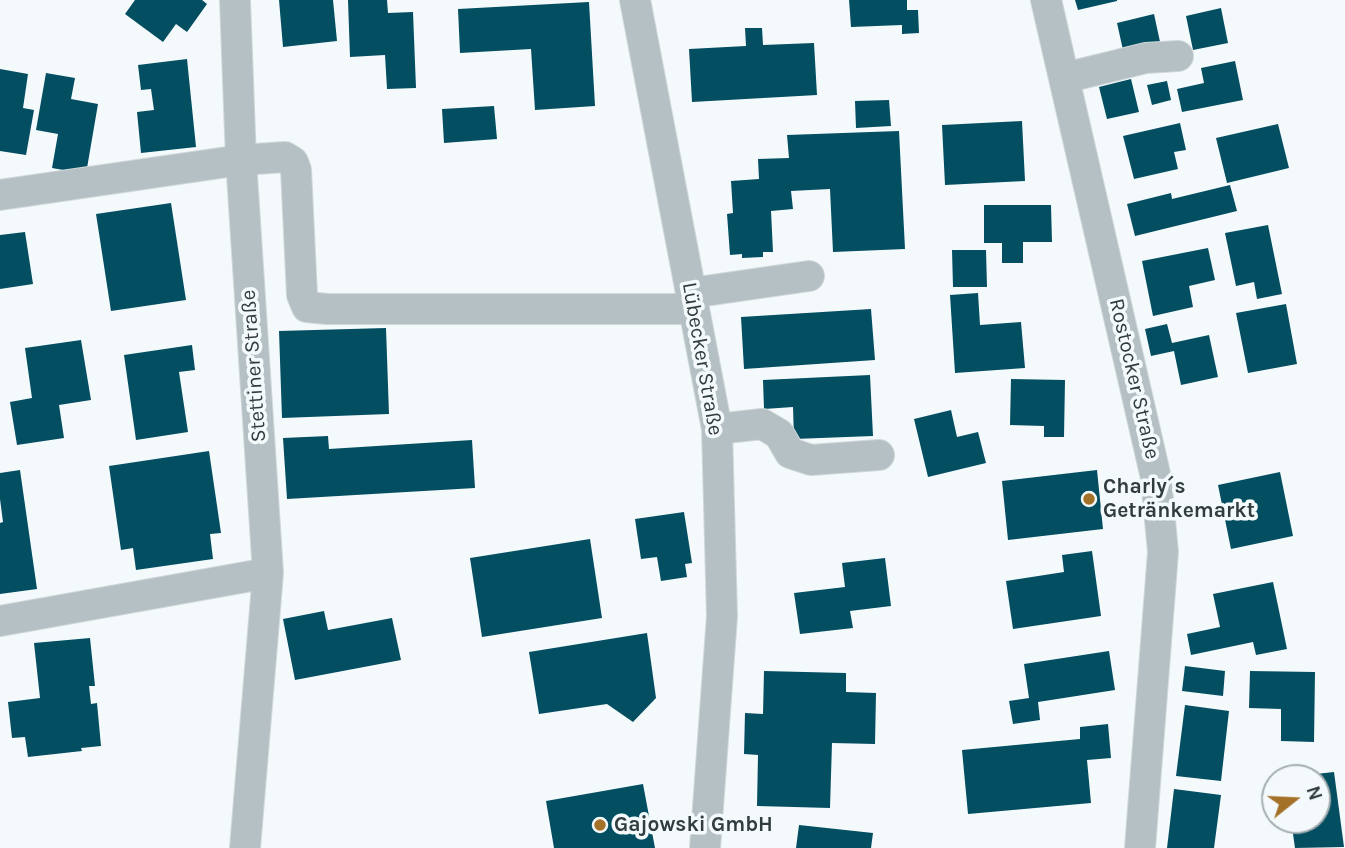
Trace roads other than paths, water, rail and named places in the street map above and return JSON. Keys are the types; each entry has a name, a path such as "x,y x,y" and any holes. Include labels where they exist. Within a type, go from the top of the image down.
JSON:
{"street":[{"name":"Stettiner Straße","path":"235,0 241,160 268,573 245,848"},
{"name":"Lübecker Straße","path":"635,0 717,429 722,616 705,848"},
{"name":"Rostocker Straße","path":"1046,0 1139,399 1157,490 1163,552 1140,848"},
{"path":"1064,78 1146,58 1178,57"},
{"path":"0,195 241,160 285,157 293,162 296,170 302,295 307,307 327,309 692,301 809,276"},
{"path":"717,429 762,424 779,434 790,453 811,460 879,455"},
{"path":"0,621 268,573"}],"place":[{"name":"Charly´s Getränkemarkt","path":"1089,499"},
{"name":"Gajowski GmbH","path":"600,825"}]}
